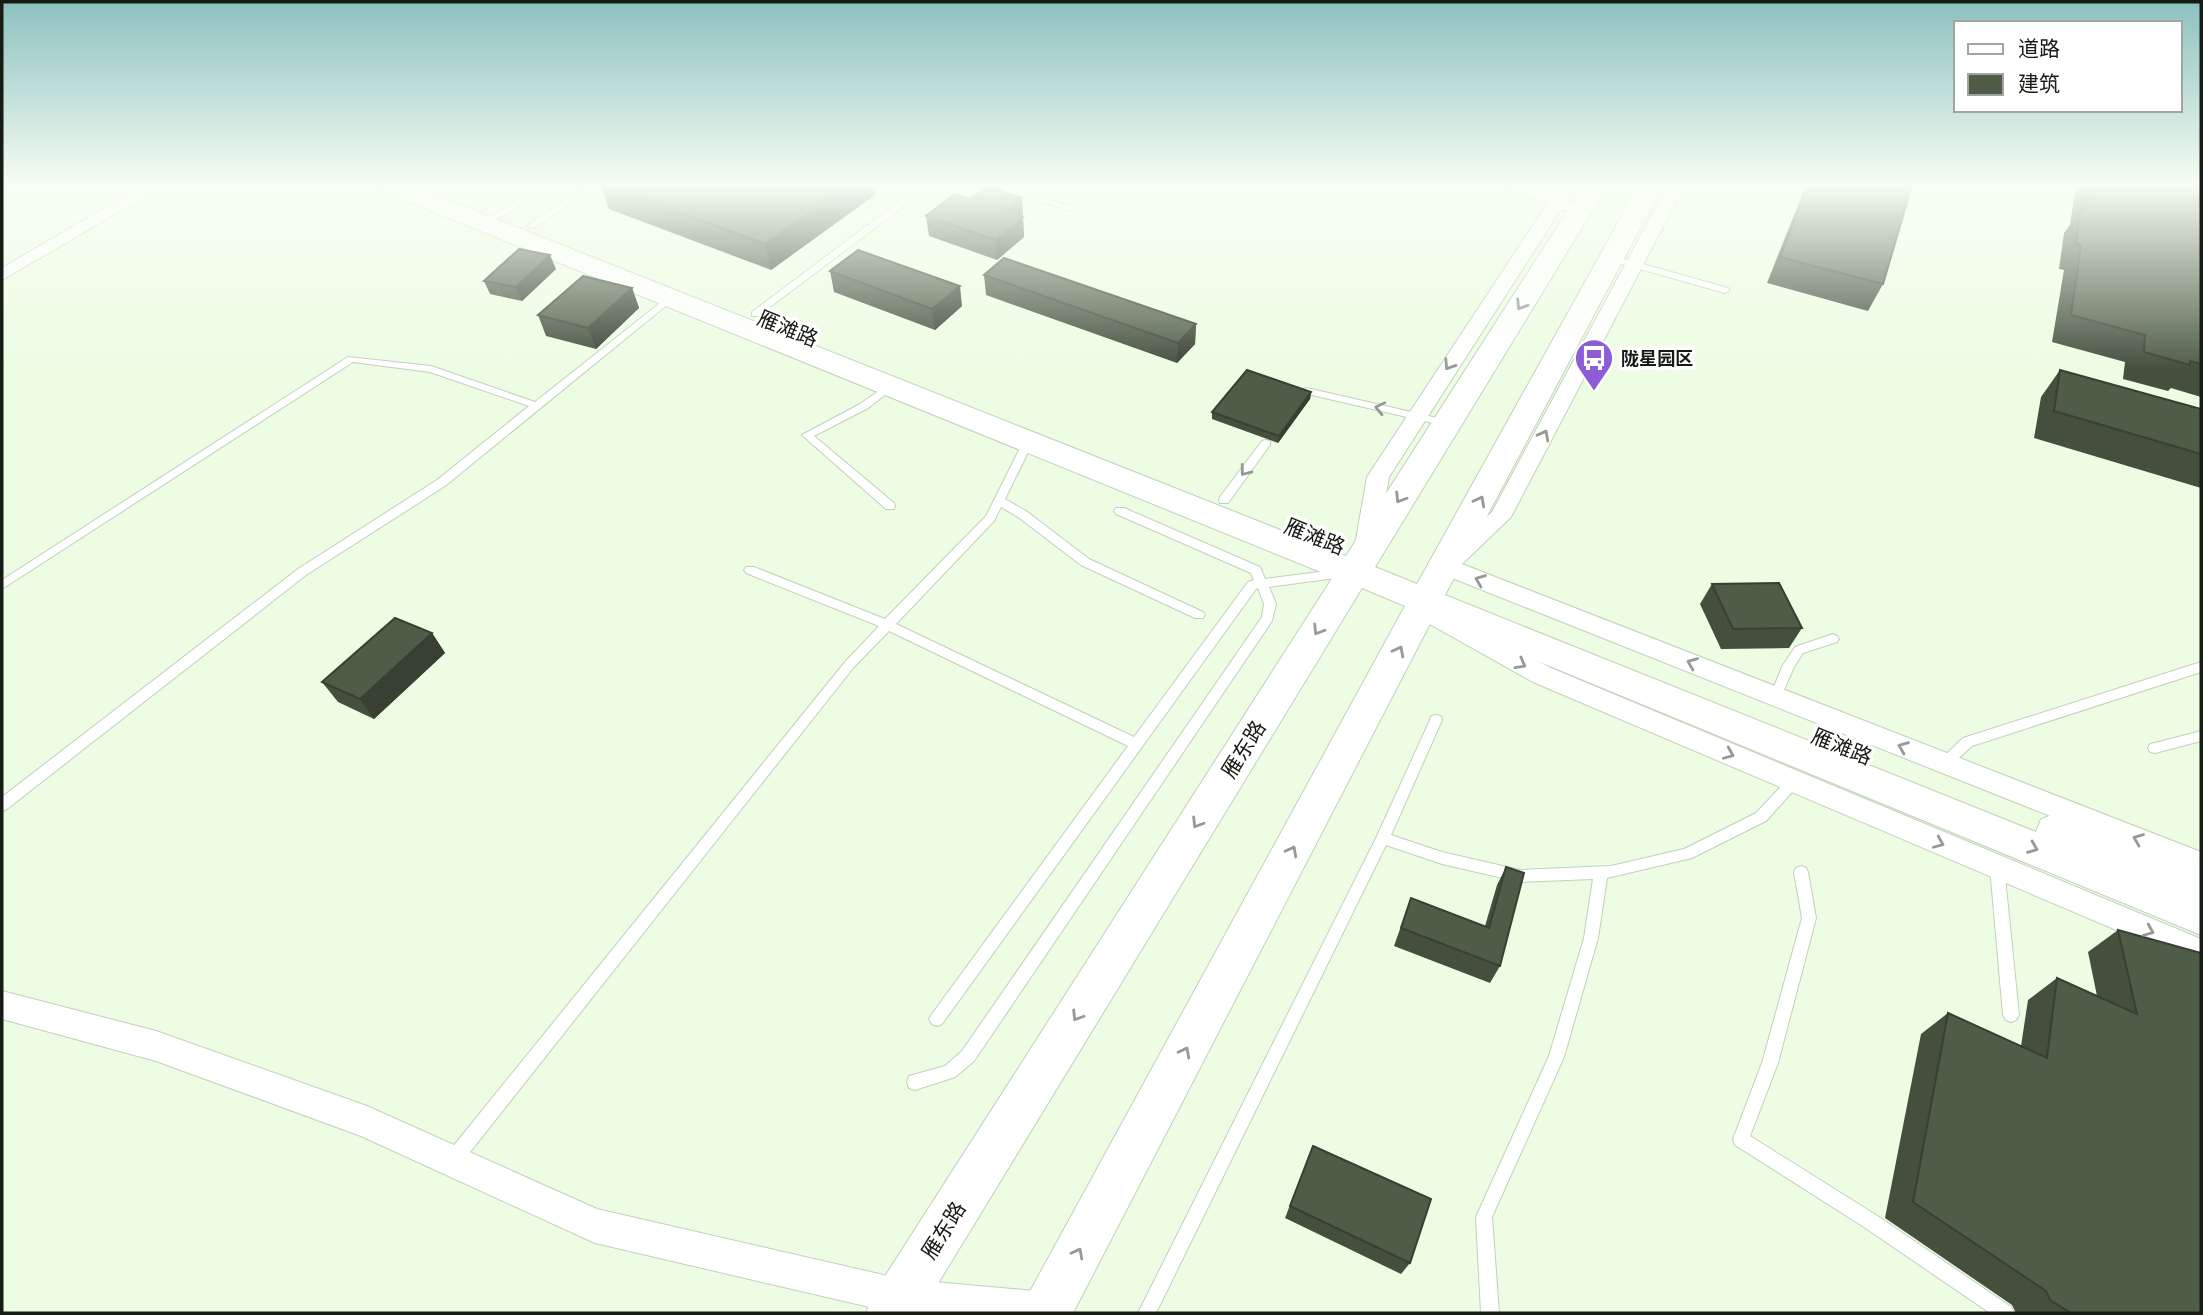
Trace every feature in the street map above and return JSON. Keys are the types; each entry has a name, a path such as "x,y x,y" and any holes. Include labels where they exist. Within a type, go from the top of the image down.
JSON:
{"main road":[{"name":"雁滩路","path":"554,246 670,298 1028,442 1432,589 2201,890"},
{"name":"雁滩路","path":"583,246 1224,499 1359,563"},
{"name":"雁东路","path":"896,1305 1447,424 1543,246"},
{"path":"1048,1312 1432,589 1623,262 1629,246"},
{"name":"雁滩路","path":"1432,589 2201,916"}],"street":[{"path":"2,275 52,246"},
{"path":"1359,563 1378,477 1416,416 1535,246"},
{"path":"1623,262 1634,246"},
{"name":"雁滩路","path":"1432,589 1776,696 2201,864"},
{"name":"雁滩路","path":"1432,589 1542,675 2201,953"},
{"path":"2,1005 156,1046 367,1122 595,1226 896,1305 1048,1312"}],"lane":[{"path":"755,314 845,246"},
{"path":"1623,262 1725,290"},
{"path":"2,805 302,572 441,483 670,298"},
{"path":"2,585 351,359 431,369 538,405"},
{"path":"890,386 864,406 807,435 890,506"},
{"path":"1307,391 1447,424"},
{"path":"453,1161 849,665 990,518 1028,442"},
{"path":"1224,499 1266,443"},
{"path":"999,501 1022,514 1085,562 1199,615"},
{"path":"915,1082 949,1072 968,1056 1268,618 1270,604 1256,570 1120,510"},
{"path":"937,1019 1252,585 1359,563"},
{"path":"750,570 887,625 1136,744"},
{"path":"1776,696 1789,665 1799,650 1833,639"},
{"path":"1944,763 1968,742 2201,667"},
{"path":"1147,1313 1383,838 1436,720"},
{"path":"2155,748 2201,736"},
{"path":"1383,838 1442,858 1520,876 1601,873 1687,855 1761,817 1794,782"},
{"path":"1997,867 2011,1015"},
{"path":"1801,872 1809,918 1770,1063 1741,1139 1870,1221 2005,1313"},
{"path":"1490,1313 1485,1217 1556,1057 1591,938 1601,873"}],"building":[{"path":"1784,246 1894,246 1883,284 1780,257"},
{"path":"2081,246 2201,246 2201,364 2190,361 2190,365 2144,352 2145,335 2071,315"},
{"path":"519,249 550,255 516,287 484,281"},
{"path":"858,250 960,286 932,309 830,271"},
{"path":"1004,258 1196,324 1178,343 984,275"},
{"path":"583,276 632,288 588,328 538,315"},
{"path":"1247,370 1311,392 1279,436 1212,412"},
{"path":"2060,370 2201,409 2201,454 2054,411"},
{"path":"1779,583 1802,628 1733,629 1712,584"},
{"path":"395,618 432,633 360,699 322,682"},
{"path":"1506,867 1524,873 1500,966 1401,928 1411,898 1489,928"},
{"path":"2118,930 2201,953 2201,1313 2071,1313 2050,1300 2046,1291 1913,1202 1948,1013 2047,1058 2057,978 2137,1014"},
{"path":"1313,1146 1431,1199 1410,1263 1290,1206"}],"place":[{"name":"陇星园区","path":"1594,392"}]}
